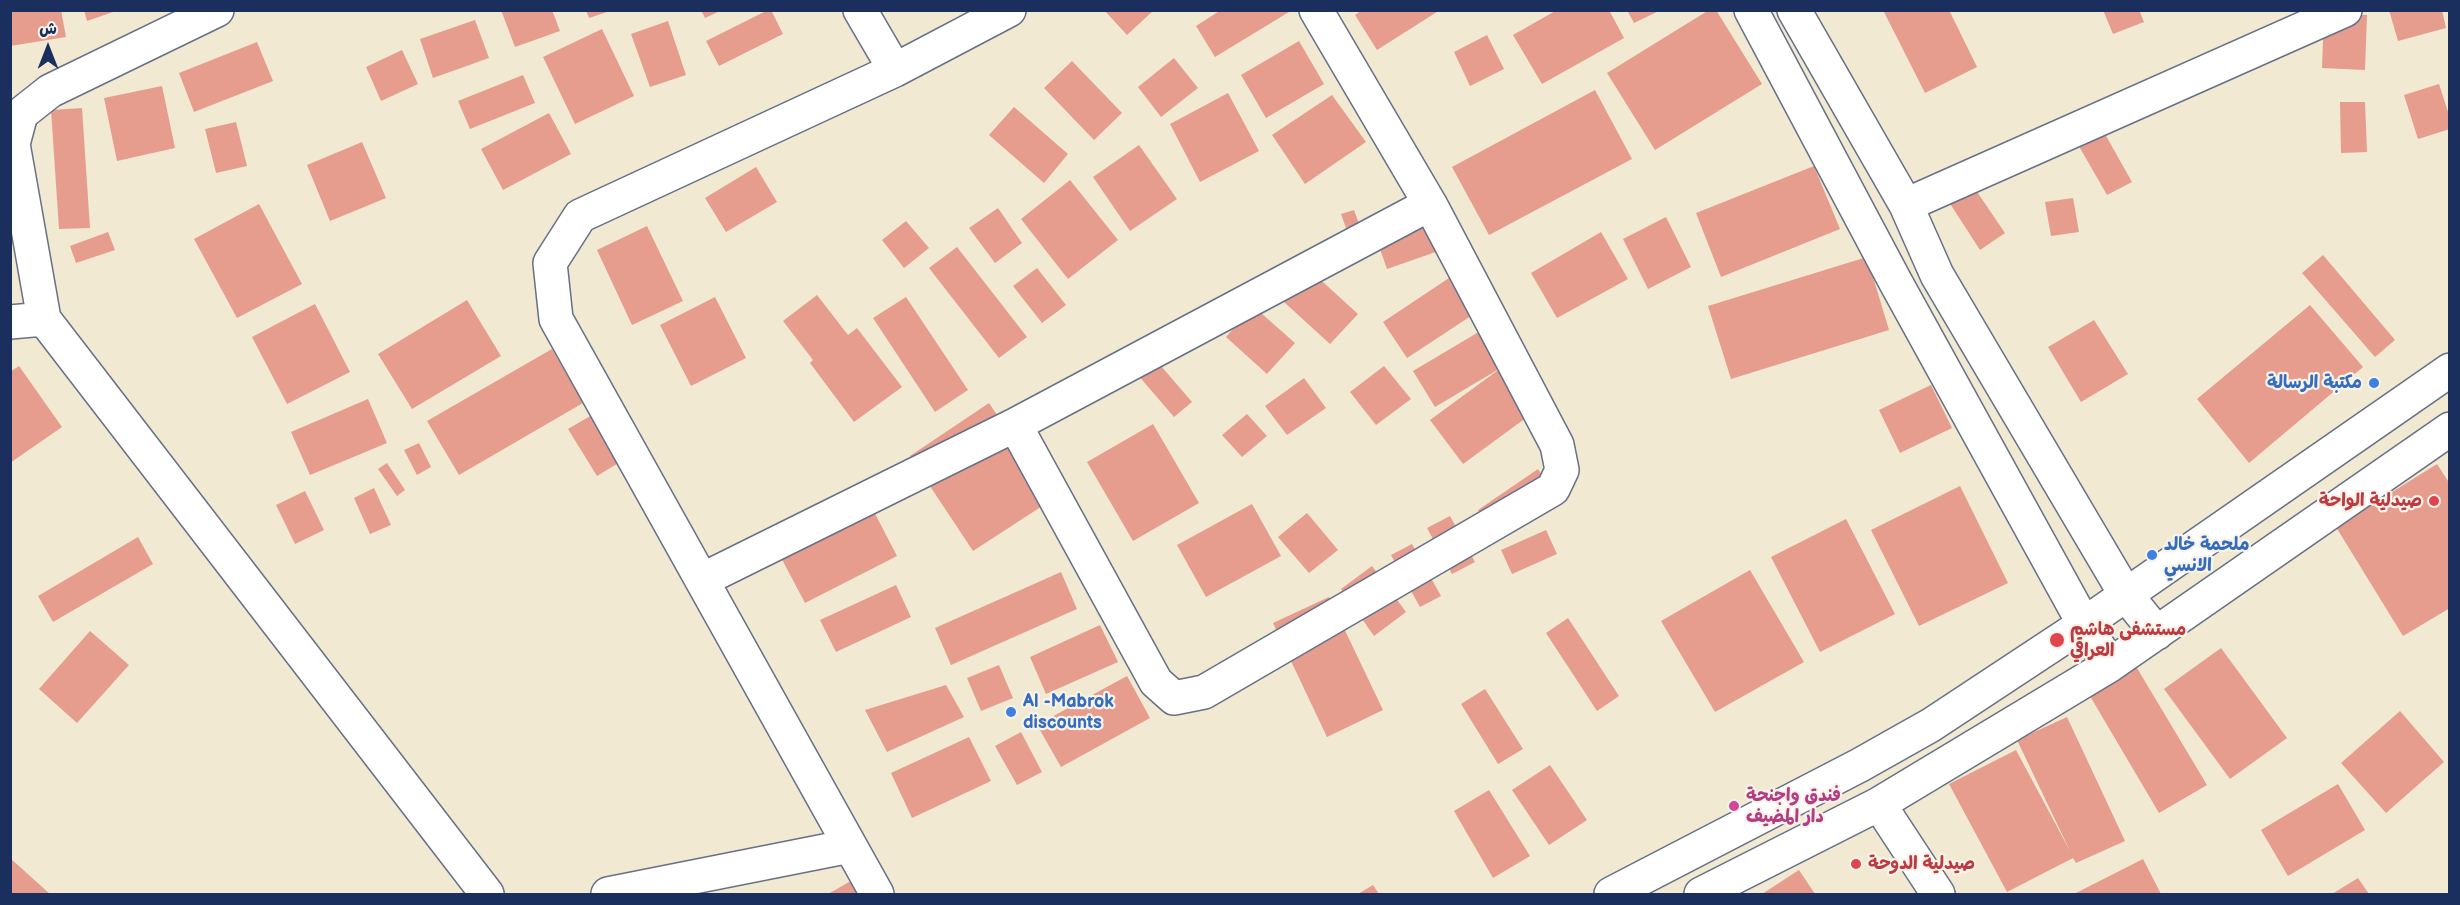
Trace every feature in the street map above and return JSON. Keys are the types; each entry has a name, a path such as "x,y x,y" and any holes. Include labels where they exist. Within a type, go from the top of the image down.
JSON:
{"street":[{"path":"217,10 50,91 21,114 13,144 44,320 487,894"},
{"path":"860,10 895,70"},
{"path":"877,894 556,320 550,263 580,216 895,70 1009,10"},
{"path":"1015,425 1156,682 1174,698 1204,692 1552,489 1562,470 1557,445 1430,204 1316,10"},
{"path":"1751,10 1895,281 2084,624 2110,665"},
{"path":"1794,10 1906,205 1937,275 2126,595 2157,633"},
{"path":"1906,205 2345,10"},
{"path":"702,580 1015,425 1430,204"},
{"path":"10,322 44,320"},
{"path":"1611,894 1860,765 1930,726 2084,624 2450,370"},
{"path":"1701,894 1879,804 2110,665 2450,429"},
{"path":"1879,804 1938,894"},
{"path":"608,894 850,846"}],"building":[{"path":"10,10 61,10 66,37 10,46"},
{"path":"84,10 116,10 116,11 87,21"},
{"path":"501,10 552,10 560,31 515,47"},
{"path":"586,10 610,10 610,11 589,18"},
{"path":"701,10 722,10 705,18"},
{"path":"771,10 783,34 719,66 706,41"},
{"path":"1104,10 1154,10 1127,35"},
{"path":"1221,10 1288,10 1289,12 1215,57 1196,26"},
{"path":"1362,10 1440,10 1377,50 1355,15"},
{"path":"1557,10 1609,10 1624,38 1542,84 1513,35"},
{"path":"1627,10 1661,10 1634,23"},
{"path":"1709,10 1716,10 1762,84 1655,150 1607,73"},
{"path":"1883,10 1949,10 1977,67 1925,93"},
{"path":"2103,10 2139,10 2144,22 2113,34"},
{"path":"2389,10 2442,10 2446,28 2398,41"},
{"path":"2324,13 2367,15 2365,70 2322,68"},
{"path":"475,20 489,58 433,78 420,39"},
{"path":"668,21 686,75 650,87 631,34"},
{"path":"602,29 634,96 575,124 543,57"},
{"path":"1487,35 1504,69 1470,86 1454,52"},
{"path":"1299,41 1324,84 1266,118 1241,75"},
{"path":"257,42 273,81 194,112 179,73"},
{"path":"402,50 418,84 381,101 366,67"},
{"path":"1174,58 1198,88 1161,117 1138,87"},
{"path":"1072,61 1122,113 1094,140 1044,88"},
{"path":"523,75 535,103 470,129 458,101"},
{"path":"2439,84 2450,118 2450,129 2418,139 2404,95"},
{"path":"162,86 175,148 117,161 104,98"},
{"path":"1595,90 1632,159 1489,235 1452,167"},
{"path":"1228,93 1259,151 1200,182 1170,124"},
{"path":"1332,95 1366,142 1305,184 1272,135"},
{"path":"2340,102 2365,102 2367,152 2341,153"},
{"path":"1014,107 1068,154 1044,183 989,135"},
{"path":"82,108 90,228 59,229 51,110"},
{"path":"549,113 571,154 503,190 481,149"},
{"path":"236,122 247,166 216,173 205,129"},
{"path":"2101,127 2132,182 2107,195 2076,141"},
{"path":"362,142 386,198 330,221 307,165"},
{"path":"1139,145 1177,199 1130,231 1093,177"},
{"path":"1814,166 1840,229 1721,277 1696,213"},
{"path":"756,167 777,202 726,232 705,198"},
{"path":"1070,180 1118,240 1068,279 1021,219"},
{"path":"1971,183 2005,233 1980,250 1947,199"},
{"path":"1431,195 1450,247 1387,269 1369,218"},
{"path":"2073,198 2079,232 2051,236 2045,202"},
{"path":"259,204 302,284 237,318 194,239"},
{"path":"998,208 1022,243 995,263 969,228"},
{"path":"1354,210 1359,224 1346,228 1341,214"},
{"path":"1666,217 1691,267 1648,289 1623,239"},
{"path":"906,221 929,248 904,268 882,240"},
{"path":"647,226 683,301 632,325 597,250"},
{"path":"108,232 115,250 76,263 70,246"},
{"path":"1601,232 1628,279 1557,318 1531,273"},
{"path":"957,247 1027,337 999,358 929,268"},
{"path":"2323,255 2395,340 2375,357 2302,273"},
{"path":"1867,257 1889,330 1731,379 1708,306"},
{"path":"1301,262 1358,314 1330,344 1273,292"},
{"path":"1037,268 1066,305 1042,323 1013,286"},
{"path":"1452,276 1477,312 1407,358 1383,322"},
{"path":"817,295 848,335 857,328 902,387 854,422 810,363 813,360 783,321"},
{"path":"715,297 746,358 691,386 660,325"},
{"path":"906,297 968,390 935,412 873,318"},
{"path":"467,300 501,356 412,409 378,354"},
{"path":"315,304 350,372 287,404 252,337"},
{"path":"2310,305 2363,367 2249,463 2197,399"},
{"path":"1253,306 1295,343 1267,374 1226,337"},
{"path":"2094,320 2128,374 2081,402 2048,347"},
{"path":"1482,330 1504,366 1435,407 1413,371"},
{"path":"1143,345 1192,402 1174,417 1125,360"},
{"path":"552,349 583,403 459,475 427,421"},
{"path":"19,366 62,427 10,463 10,372"},
{"path":"1384,366 1411,399 1376,425 1350,392"},
{"path":"1501,368 1534,412 1463,464 1430,420"},
{"path":"1304,378 1326,408 1287,435 1265,406"},
{"path":"1931,385 1952,428 1900,453 1879,410"},
{"path":"368,399 387,443 310,475 291,432"},
{"path":"989,403 1053,499 973,551 910,456"},
{"path":"602,409 630,456 597,476 568,429"},
{"path":"1247,414 1267,436 1242,457 1222,435"},
{"path":"1153,424 1199,503 1133,541 1087,462"},
{"path":"419,443 431,467 417,475 404,450"},
{"path":"387,463 405,490 397,496 378,469"},
{"path":"2437,464 2450,484 2450,608 2403,636 2336,527"},
{"path":"1538,469 1554,492 1494,533 1478,510"},
{"path":"1960,486 2008,583 1919,626 1871,530"},
{"path":"374,488 391,525 370,534 354,498"},
{"path":"305,491 324,530 295,544 276,505"},
{"path":"869,502 897,556 805,603 777,550"},
{"path":"1252,504 1281,556 1206,597 1177,545"},
{"path":"1307,513 1338,550 1309,573 1278,537"},
{"path":"1450,516 1475,562 1452,574 1427,528"},
{"path":"1846,519 1895,614 1820,652 1771,557"},
{"path":"1546,530 1557,554 1512,574 1501,550"},
{"path":"138,537 153,564 53,622 38,596"},
{"path":"1412,544 1441,596 1420,607 1391,555"},
{"path":"1372,566 1406,612 1374,636 1341,589"},
{"path":"1750,570 1804,662 1715,712 1661,621"},
{"path":"1061,572 1077,609 951,665 935,628"},
{"path":"896,585 911,617 836,652 820,620"},
{"path":"1329,597 1383,710 1327,737 1273,623"},
{"path":"1568,618 1619,696 1597,711 1546,633"},
{"path":"1100,625 1118,662 1046,694 1030,657"},
{"path":"90,631 129,665 77,723 39,689"},
{"path":"2221,648 2287,738 2230,779 2164,689"},
{"path":"2134,663 2207,785 2159,813 2087,691"},
{"path":"999,665 1013,698 981,711 967,678"},
{"path":"1127,676 1150,718 1061,767 1037,725"},
{"path":"946,685 964,717 887,752 865,710"},
{"path":"1485,689 1523,749 1498,764 1461,704"},
{"path":"2400,711 2444,762 2386,813 2341,763"},
{"path":"2067,717 2125,841 2076,863 2073,858 2007,892 1949,784 2016,750 2070,851 2017,740"},
{"path":"1021,732 1042,772 1017,785 995,746"},
{"path":"969,737 991,781 912,818 891,773"},
{"path":"1550,765 1587,820 1549,845 1512,790"},
{"path":"2338,784 2365,830 2288,876 2261,830"},
{"path":"1489,790 1530,856 1493,878 1454,811"},
{"path":"10,858 50,894 10,894"},
{"path":"2143,859 2161,894 2074,894"},
{"path":"1799,870 1815,894 1762,894"},
{"path":"863,874 875,894 828,894"},
{"path":"2358,878 2369,894 2332,894"},
{"path":"1373,885 1379,894 1358,894"}],"place":[{"name":"مكتبة الرسالة","path":"2374,383"},
{"name":"صيدلية الواحة","path":"2434,501"},
{"name":"ملحمة خالد الانسي","path":"2152,555"},
{"name":"مستشفى هاشم العراقي","path":"2057,640"},
{"name":"Al -Mabrok discounts","path":"1011,712"},
{"name":"فندق واجنحة دار المضيف","path":"1734,806"},
{"name":"صيدلية الدوحة","path":"1856,864"}]}
